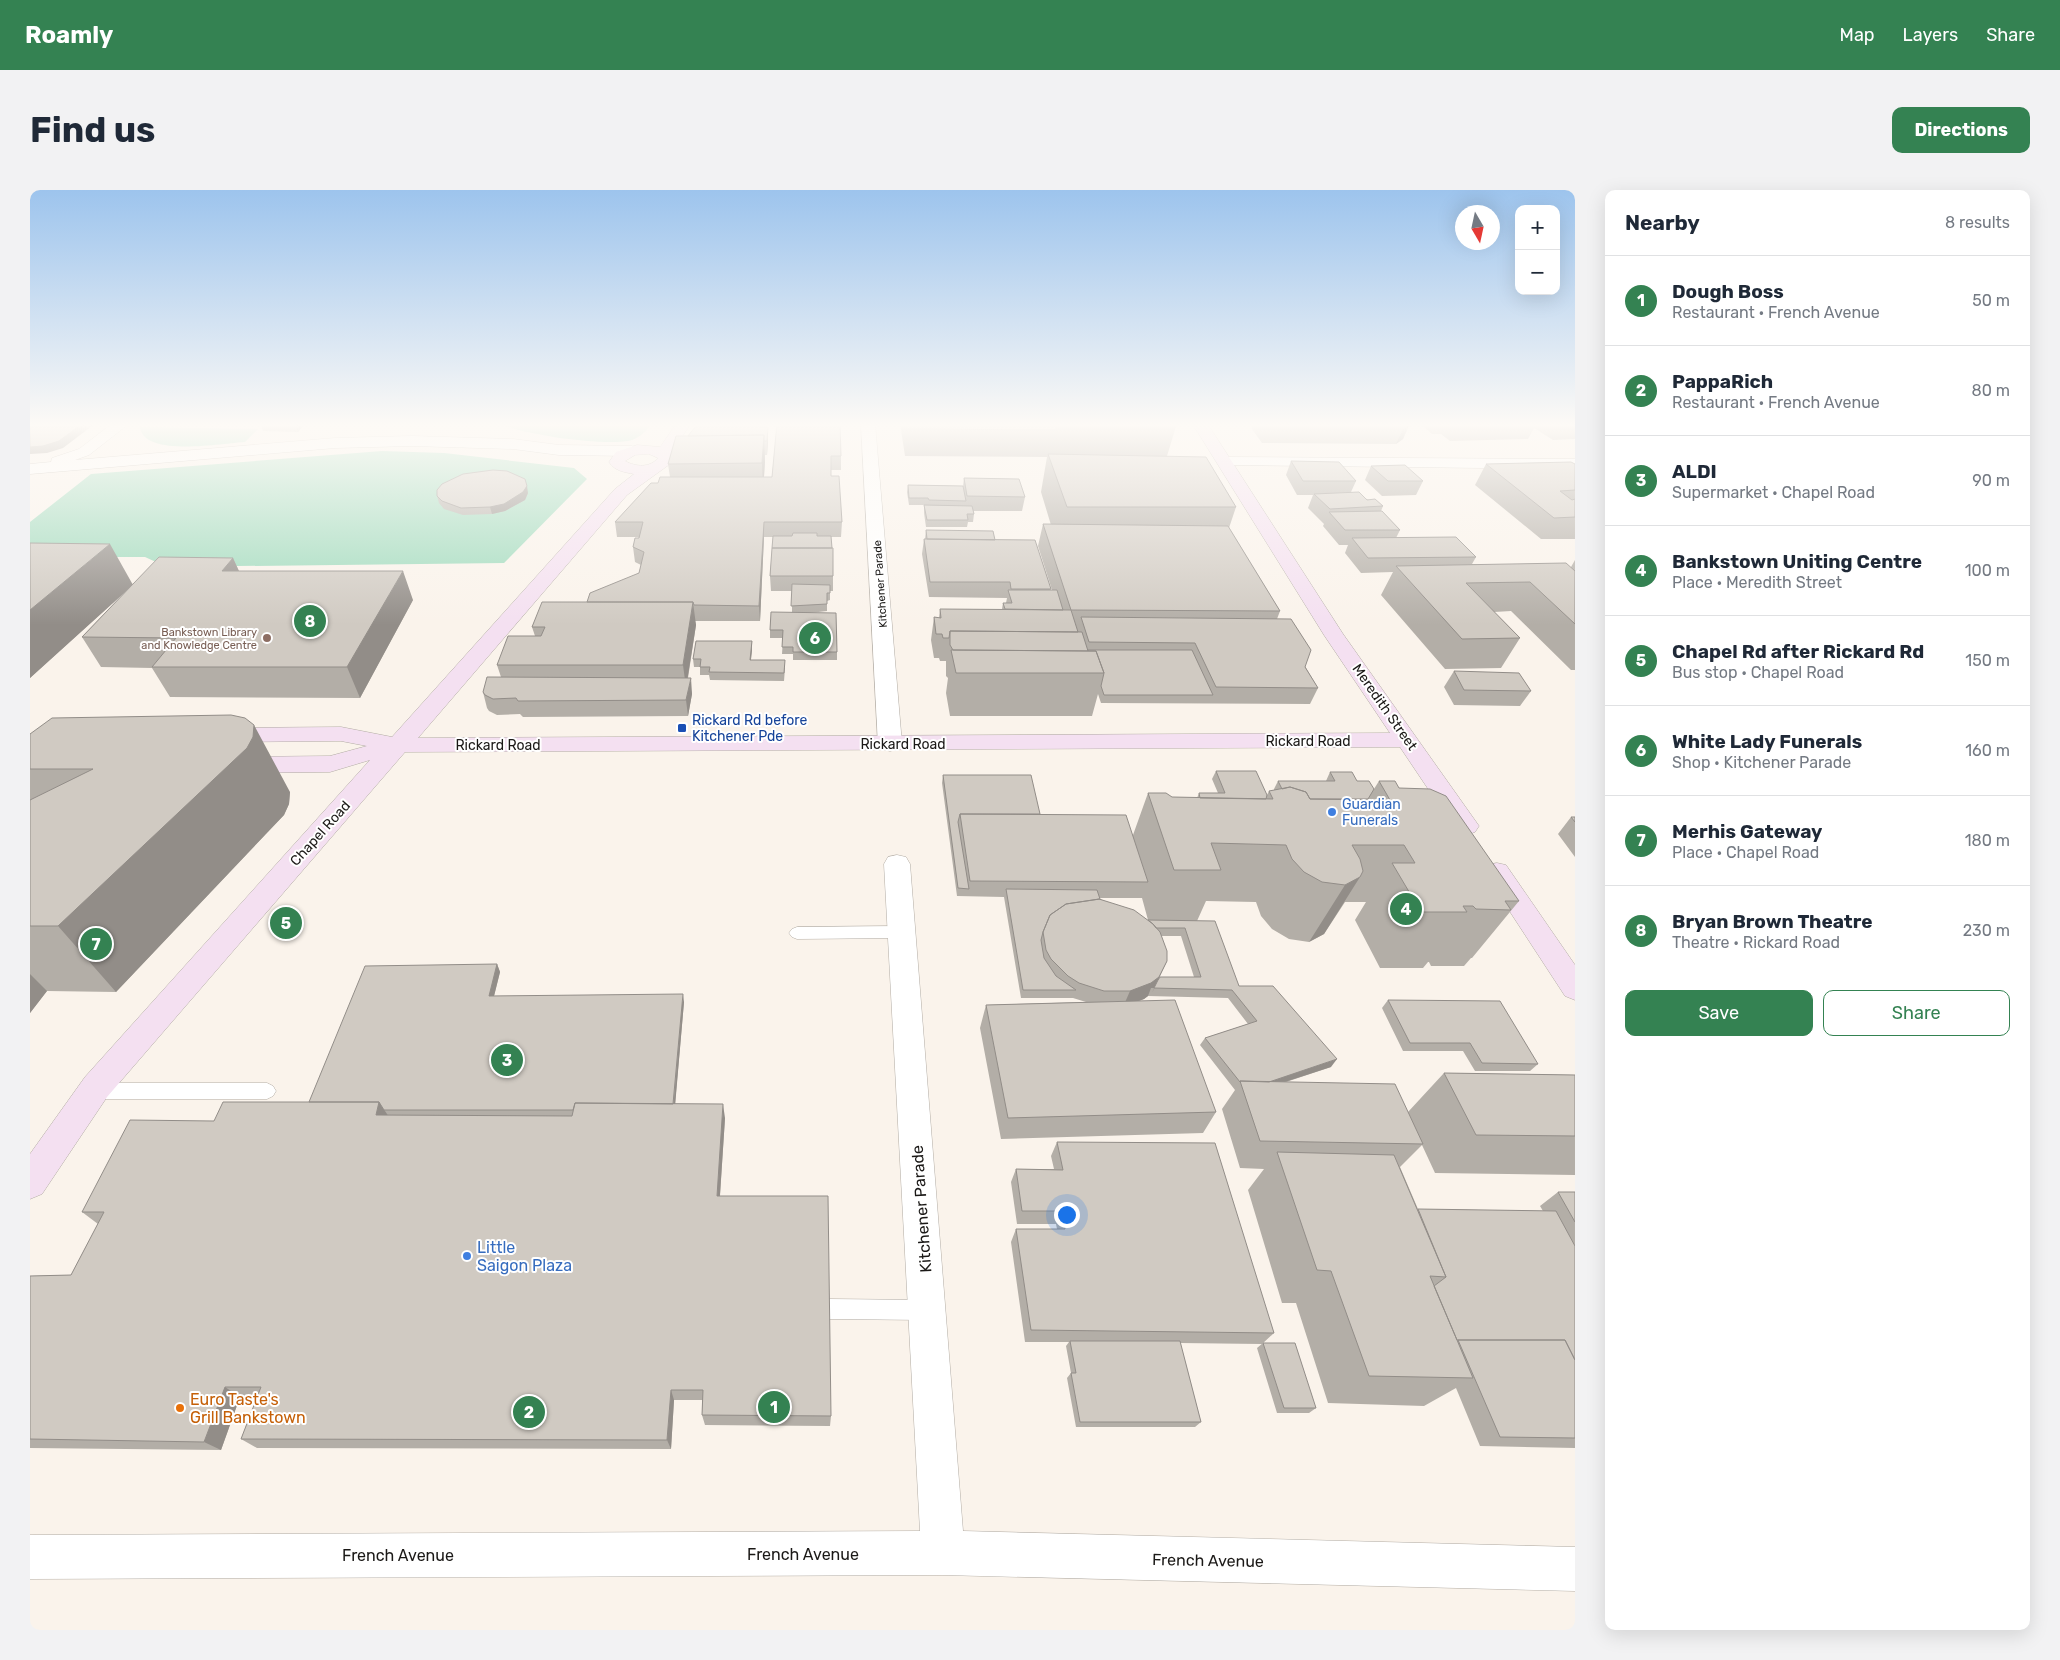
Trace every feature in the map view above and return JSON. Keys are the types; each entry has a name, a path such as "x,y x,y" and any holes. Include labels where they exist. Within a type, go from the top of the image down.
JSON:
{"main road":[{"name":"Meredith Street","path":"1242,490 1334,635 1408,740 1575,988"},
{"name":"Chapel Road","path":"30,1183 92,1091 620,492"},
{"name":"Rickard Road","path":"196,735 341,734 398,745 1408,740"},
{"name":"Rickard Road","path":"214,765 330,764 398,745"}],"street":[{"name":"Kitchener Parade","path":"873,490 890,744"},
{"name":"Kitchener Parade","path":"898,864 943,1554"},
{"name":"French Avenue","path":"30,1557 943,1554 1575,1570"}],"lane":[{"path":"797,934 902,932"},
{"path":"92,1091 267,1091"},
{"path":"828,1310 928,1310"}],"green space":[{"path":"70,490 576,490 504,563 158,567 156,562 145,557 30,557 30,522"}],"building":[{"path":"437,490 524,490 504,504 490,507 461,508 442,501 437,496"},
{"path":"644,490 840,490 842,522 764,522 759,606 694,605 693,602 587,602 590,593 639,573 644,552 633,547 635,538 639,538 643,522 615,522"},
{"path":"908,490 964,490 966,501 929,500 928,498 909,498"},
{"path":"966,490 1023,490 1025,497 967,496"},
{"path":"1061,490 1226,490 1236,507 1067,507"},
{"path":"1519,490 1572,490 1560,491 1572,500 1575,499 1575,517 1554,518"},
{"path":"1359,492 1367,500 1375,499 1383,506 1330,509 1314,494"},
{"path":"924,505 972,506 974,514 967,514 968,520 927,520"},
{"path":"1382,511 1400,530 1345,530 1329,512"},
{"path":"1043,524 1228,526 1280,611 1071,610"},
{"path":"926,530 993,531 995,540 927,539"},
{"path":"793,533 817,533 817,536 831,536 832,548 772,548 773,536 792,536"},
{"path":"1456,537 1476,557 1368,558 1352,538"},
{"path":"924,539 1035,540 1051,589 1011,589 1010,582 930,582"},
{"path":"30,543 110,544 30,610"},
{"path":"772,548 833,548 833,576 770,576"},
{"path":"159,557 233,558 222,571 403,571 347,667 152,667 176,638 82,637"},
{"path":"1566,563 1575,571 1575,624 1530,582 1466,583 1520,638 1462,639 1396,566"},
{"path":"792,584 830,585 830,593 827,593 827,604 791,606"},
{"path":"1008,590 1057,590 1063,610 1005,609 1003,603 1012,603"},
{"path":"542,602 693,602 683,665 497,665 508,636 541,636 545,627 532,627"},
{"path":"940,609 1071,610 1078,632 950,631 949,638 943,638 942,634 936,634 934,617 941,618"},
{"path":"771,612 836,613 837,652 793,652 793,647 782,647 783,630 770,630"},
{"path":"1081,617 1291,619 1311,650 1305,667 1318,688 1216,687 1195,643 1089,642"},
{"path":"950,631 1082,632 1088,651 953,650 950,645"},
{"path":"696,641 752,641 750,660 785,660 784,673 709,672 710,667 700,667 701,659 693,659"},
{"path":"951,650 1096,651 1104,673 956,673"},
{"path":"1088,650 1192,650 1213,695 1104,695 1101,686 1104,673 1096,651"},
{"path":"1454,671 1519,673 1531,691 1464,690"},
{"path":"487,677 691,678 686,700 518,701 516,698 493,699 485,695 483,692"},
{"path":"231,715 245,718 254,725 253,737 247,748 58,926 30,926 30,800 93,769 30,769 30,734 52,718"},
{"path":"1216,771 1256,771 1267,795 1266,799 1200,798 1199,793 1225,793"},
{"path":"1330,772 1352,772 1357,781 1369,781 1374,789 1368,799 1310,799 1306,792 1290,787 1282,789 1278,781 1335,781"},
{"path":"943,775 1031,775 1040,814 960,814 958,822 969,889 958,888"},
{"path":"1379,781 1395,781 1399,788 1430,789 1446,796 1519,901 1505,901 1511,910 1476,909 1473,906 1463,906 1467,912 1421,912 1392,863 1415,863 1404,845 1352,845 1360,859 1363,871 1360,877 1345,885 1322,882 1304,872 1292,859 1286,845 1211,843 1221,870 1174,870 1148,793 1166,793 1172,797 1273,799 1269,791 1290,787 1306,792 1310,799 1390,800"},
{"path":"960,814 1126,815 1148,882 970,881"},
{"path":"1006,889 1097,890 1100,899 1066,904 1050,915 1041,940 1044,958 1056,976 1076,990 1023,990"},
{"path":"1099,899 1134,910 1153,924 1160,932 1167,951 1167,961 1159,977 1151,983 1130,991 1104,991 1079,983 1068,976 1051,959 1046,950 1043,932 1050,915 1066,904"},
{"path":"1148,920 1215,921 1239,986 1273,986 1337,1059 1269,1082 1240,1082 1205,1038 1257,1021 1232,990 1154,988 1160,977 1201,977 1185,928 1156,928"},
{"path":"497,964 489,996 683,994 673,1104 575,1103 573,1110 384,1110 379,1102 309,1102 365,966"},
{"path":"1175,1000 1216,1112 1008,1118 986,1005"},
{"path":"1388,1000 1500,1001 1538,1064 1482,1063 1470,1043 1410,1043"},
{"path":"1444,1073 1575,1075 1575,1136 1476,1135"},
{"path":"1240,1081 1395,1084 1423,1144 1260,1141"},
{"name":"Little Saigon Plaza","path":"223,1102 379,1102 376,1115 572,1116 575,1103 723,1104 717,1196 828,1196 831,1416 702,1415 703,1390 671,1390 667,1440 241,1439 261,1387 225,1387 204,1442 30,1439 30,1276 71,1275 104,1212 82,1212 130,1120 214,1121"},
{"path":"1057,1142 1215,1143 1274,1333 1031,1330 1016,1229 1065,1229 1062,1211 1022,1211 1016,1169 1063,1170"},
{"path":"1277,1152 1394,1155 1446,1277 1430,1276 1473,1378 1369,1376 1331,1271 1317,1270"},
{"path":"1558,1192 1575,1192 1575,1222"},
{"path":"1418,1209 1556,1211 1575,1246 1575,1360 1565,1340 1457,1340 1434,1286 1446,1277"},
{"path":"1458,1340 1565,1340 1575,1360 1575,1438 1500,1437"},
{"path":"1070,1341 1180,1341 1201,1422 1080,1422 1071,1373 1076,1373"},
{"path":"1263,1343 1295,1343 1316,1408 1284,1408"}],"place":[{"name":"Bryan Brown Theatre","path":"310,621"},
{"name":"Bankstown Library and Knowledge Centre","path":"267,638"},
{"name":"White Lady Funerals","path":"815,638"},
{"name":"Rickard Rd before Kitchener Pde","path":"682,728"},
{"name":"Guardian Funerals","path":"1332,812"},
{"name":"Bankstown Uniting Centre","path":"1406,909"},
{"name":"Chapel Rd after Rickard Rd","path":"286,923"},
{"name":"Merhis Gateway","path":"96,944"},
{"name":"ALDI","path":"507,1060"},
{"name":"Little Saigon Plaza","path":"467,1256"},
{"name":"Dough Boss","path":"774,1407"},
{"name":"Euro Taste's Grill Bankstown","path":"180,1408"},
{"name":"PappaRich","path":"529,1412"}]}
